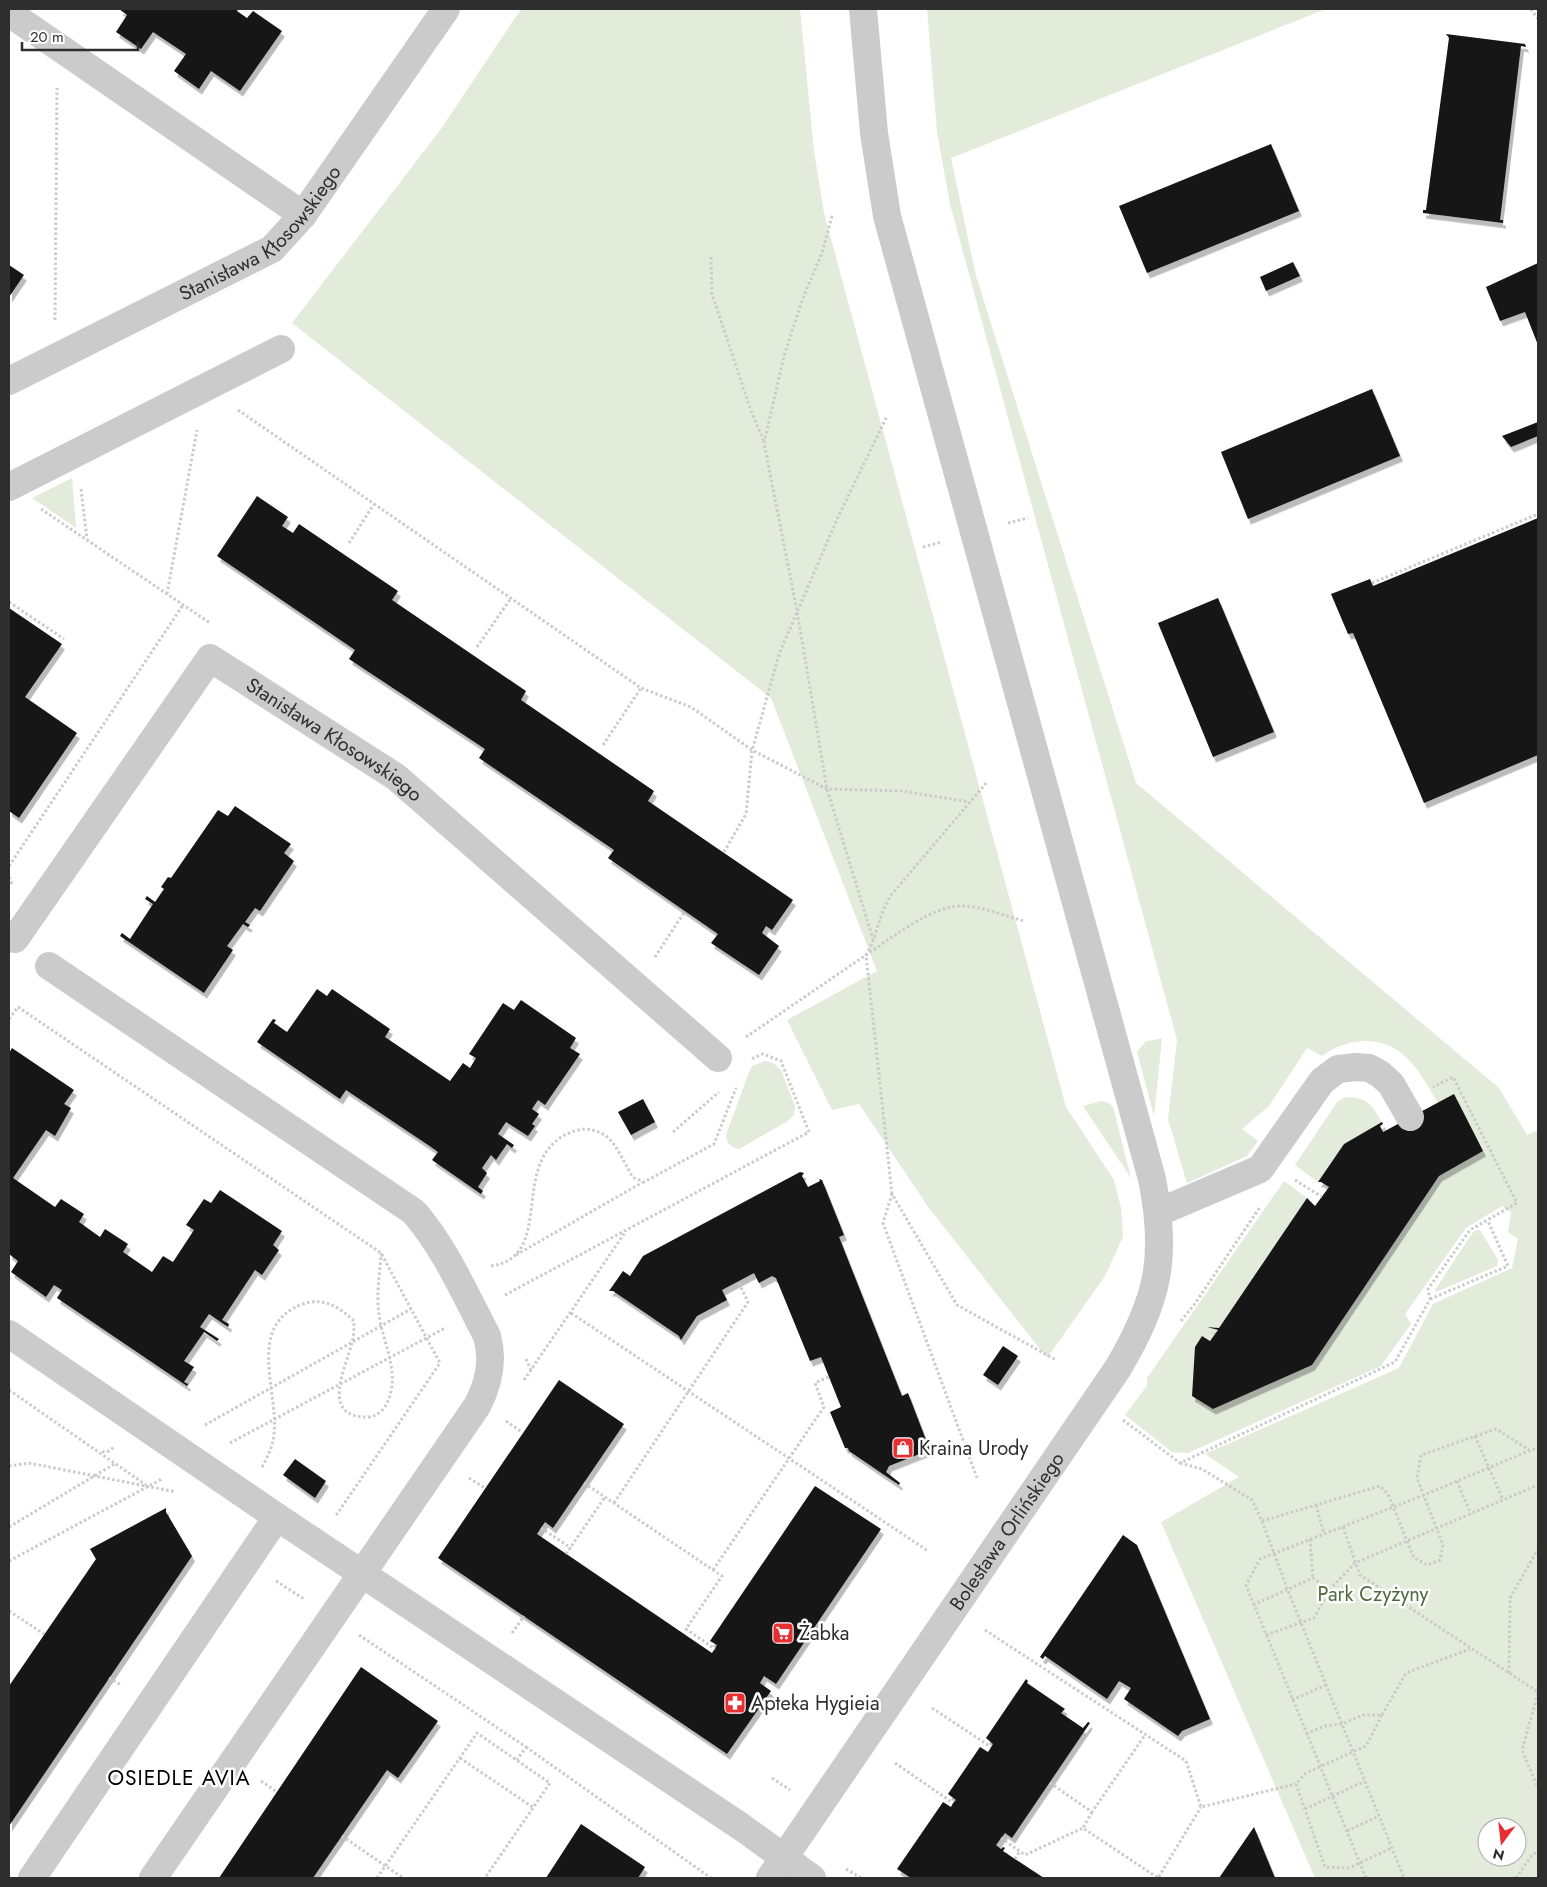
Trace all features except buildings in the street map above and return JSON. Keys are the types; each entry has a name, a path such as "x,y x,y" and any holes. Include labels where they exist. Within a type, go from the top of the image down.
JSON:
{"street":[{"name":"Stanisława Kłosowskiego","path":"9,381 272,249 303,215 446,9"},
{"name":"Bolesława Orlińskiego","path":"777,1868 1118,1368 1146,1316 1153,1296 1161,1240 1159,1212 1152,1180 891,232 880,179 863,9"},
{"path":"9,13 303,215"},
{"path":"9,487 281,349"},
{"name":"Stanisława Kłosowskiego","path":"210,658 396,777 718,1058"},
{"path":"11,941 210,658"},
{"path":"49,966 414,1212 430,1231 475,1312 490,1347 490,1371 483,1394 363,1573 153,1878"},
{"path":"1159,1212 1260,1169 1322,1080 1338,1069 1370,1068 1380,1074 1391,1084 1410,1118"},
{"path":"9,1334 198,1460 277,1517 363,1573 777,1868 812,1878"},
{"path":"32,1878 277,1517"}],"path":[{"path":"1531,9 1538,19"},
{"path":"54,328 58,48"},
{"path":"764,442 784,356 803,298 822,252 832,216"},
{"path":"711,257 712,294 747,400 764,442 797,611 827,789 874,940"},
{"path":"167,594 205,388 641,688 691,707 752,750 827,789 902,791 969,802"},
{"path":"724,852 746,814 752,750 779,654 838,517 887,416"},
{"path":"77,454 87,539"},
{"path":"349,543 374,504"},
{"path":"40,509 226,634 210,658"},
{"path":"1372,583 1538,514"},
{"path":"477,647 511,598"},
{"path":"9,602 64,639"},
{"path":"9,866 183,605"},
{"path":"603,745 641,688"},
{"path":"977,1478 883,1223 892,1194 866,955 874,940 878,921 886,903 987,782"},
{"path":"743,1039 866,955 916,923 948,906 966,906 1024,921"},
{"path":"654,959 685,911"},
{"path":"9,1019 18,1007 381,1253 440,1364 318,1544"},
{"path":"9,1561 809,1132 781,1061 763,1054 750,1060 746,1067"},
{"path":"1428,1090 1453,1077 1517,1203 1470,1230 1428,1289 1430,1299"},
{"path":"485,1266 499,1264 515,1256 714,1144 738,1083"},
{"path":"673,1132 722,1090"},
{"path":"515,1256 525,1243 528,1233 532,1190 539,1164 551,1143 570,1132 590,1129 602,1133 612,1140 633,1177 644,1182"},
{"path":"892,1194 957,1305 1056,1360"},
{"path":"1180,1463 1395,1362 1430,1299 1508,1266 1488,1221"},
{"path":"521,1386 627,1230"},
{"path":"262,1468 270,1451 274,1433 268,1344 285,1314 295,1307 309,1302 324,1302 341,1309 354,1321 353,1341 339,1385 340,1402 346,1411 357,1416 371,1417 384,1410 394,1384 378,1313 381,1253"},
{"path":"614,1503 748,1302 738,1281"},
{"path":"204,1426 411,1309"},
{"path":"571,1313 928,1551"},
{"path":"713,1570 824,1406 815,1383 829,1377"},
{"path":"9,1390 148,1487"},
{"path":"499,1417 523,1433"},
{"path":"1122,1419 1180,1463 1202,1469 1252,1500 1404,1878"},
{"path":"1262,1521 1380,1486 1388,1494 1414,1558 1426,1565 1440,1560 1443,1545 1417,1478 1422,1455 1496,1429 1530,1451"},
{"path":"1476,1436 1503,1500"},
{"path":"1366,1878 1246,1585 1260,1559 1424,1495 1538,1447"},
{"path":"9,1466 30,1463 148,1487"},
{"path":"9,1527 116,1463"},
{"path":"461,1472 485,1488"},
{"path":"1457,1481 1470,1514"},
{"path":"584,1483 722,1576 686,1630 715,1649"},
{"path":"1266,1635 1314,1618 1330,1589 1355,1563 1538,1485"},
{"path":"566,1554 605,1497"},
{"path":"1316,1505 1324,1534"},
{"path":"1343,1527 1360,1575 1538,1693 1522,1750 1538,1788"},
{"path":"541,1528 570,1548"},
{"path":"1310,1539 1313,1578"},
{"path":"1509,1673 1510,1598 1538,1548"},
{"path":"247,1562 526,1747 711,1878"},
{"path":"1253,1605 1287,1588 1313,1578"},
{"path":"1313,1578 1330,1589"},
{"path":"9,1611 44,1634"},
{"path":"507,1640 524,1616"},
{"path":"985,1630 1186,1761 1201,1807"},
{"path":"1083,1828 1158,1878 1201,1807 1296,1784 1306,1774 1366,1746 1406,1673 1470,1648"},
{"path":"1292,1700 1326,1686"},
{"path":"932,1708 991,1748"},
{"path":"1306,1734 1325,1726 1342,1724 1363,1715 1382,1715"},
{"path":"377,1878 477,1733 550,1783 485,1878"},
{"path":"1001,1838 1025,1855 1083,1828 1145,1735"},
{"path":"517,1760 526,1747"},
{"path":"460,1758 534,1808"},
{"path":"895,1763 953,1803"},
{"path":"254,1776 277,1792"},
{"path":"1305,1809 1365,1781"},
{"path":"1050,1783 1092,1812"},
{"path":"1296,1784 1326,1867 1349,1868 1392,1848"},
{"path":"1347,1831 1379,1816"},
{"path":"342,1836 402,1878"},
{"path":"1015,1859 1020,1851"},
{"path":"1516,1878 1532,1855 1538,1851"},
{"path":"846,1868 861,1878"}],"green space":[{"path":"521,9 800,9 814,151 824,213 1066,1107 1114,1180 1121,1208 1123,1237 1105,1276 1047,1358 929,1208 859,1104 832,1110 787,1020 877,971 771,698 292,323 441,129"},
{"name":"Park Czyżyny","path":"927,9 1326,9 951,158 976,276 1136,783 1499,1088 1527,1135 1538,1130 1538,1878 1315,1878 1161,1522 1239,1477 1205,1454 1399,1368 1433,1304 1512,1268 1518,1239 1508,1232 1511,1212 1502,1206 1466,1228 1405,1314 1411,1324 1381,1366 1188,1453 1172,1452 1125,1415 1147,1386 1147,1378 1284,1181 1307,1198 1219,1328 1207,1327 1218,1330 1210,1341 1202,1336 1195,1347 1192,1396 1213,1409 1312,1365 1439,1176 1483,1151 1454,1095 1438,1103 1418,1070 1401,1053 1379,1042 1365,1041 1342,1045 1322,1056 1307,1048 1269,1106 1242,1129 1258,1141 1247,1156 1187,1183 1168,1119 1177,1040 950,204 937,132"},
{"path":"72,478 76,528 32,498"},
{"path":"1162,1038 1154,1116 1137,1052 1145,1042"},
{"path":"765,1061 773,1063 781,1070 795,1106 794,1115 788,1121 739,1149 733,1147 727,1140 726,1135 749,1072 752,1066"},
{"path":"1346,1097 1360,1099 1368,1103 1382,1122 1344,1144 1318,1182 1295,1165 1337,1102"},
{"path":"1101,1101 1109,1103 1113,1107 1131,1178 1083,1106"},
{"path":"1480,1230 1498,1260 1497,1266 1436,1292 1435,1290 1473,1232"}],"place":[{"name":"Kraina Urody","path":"903,1448"},
{"name":"Żabka","path":"783,1633"},
{"name":"Apteka Hygieia","path":"735,1703"}],"district":[{"name":"OSIEDLE AVIA","path":"179,1778"}]}
